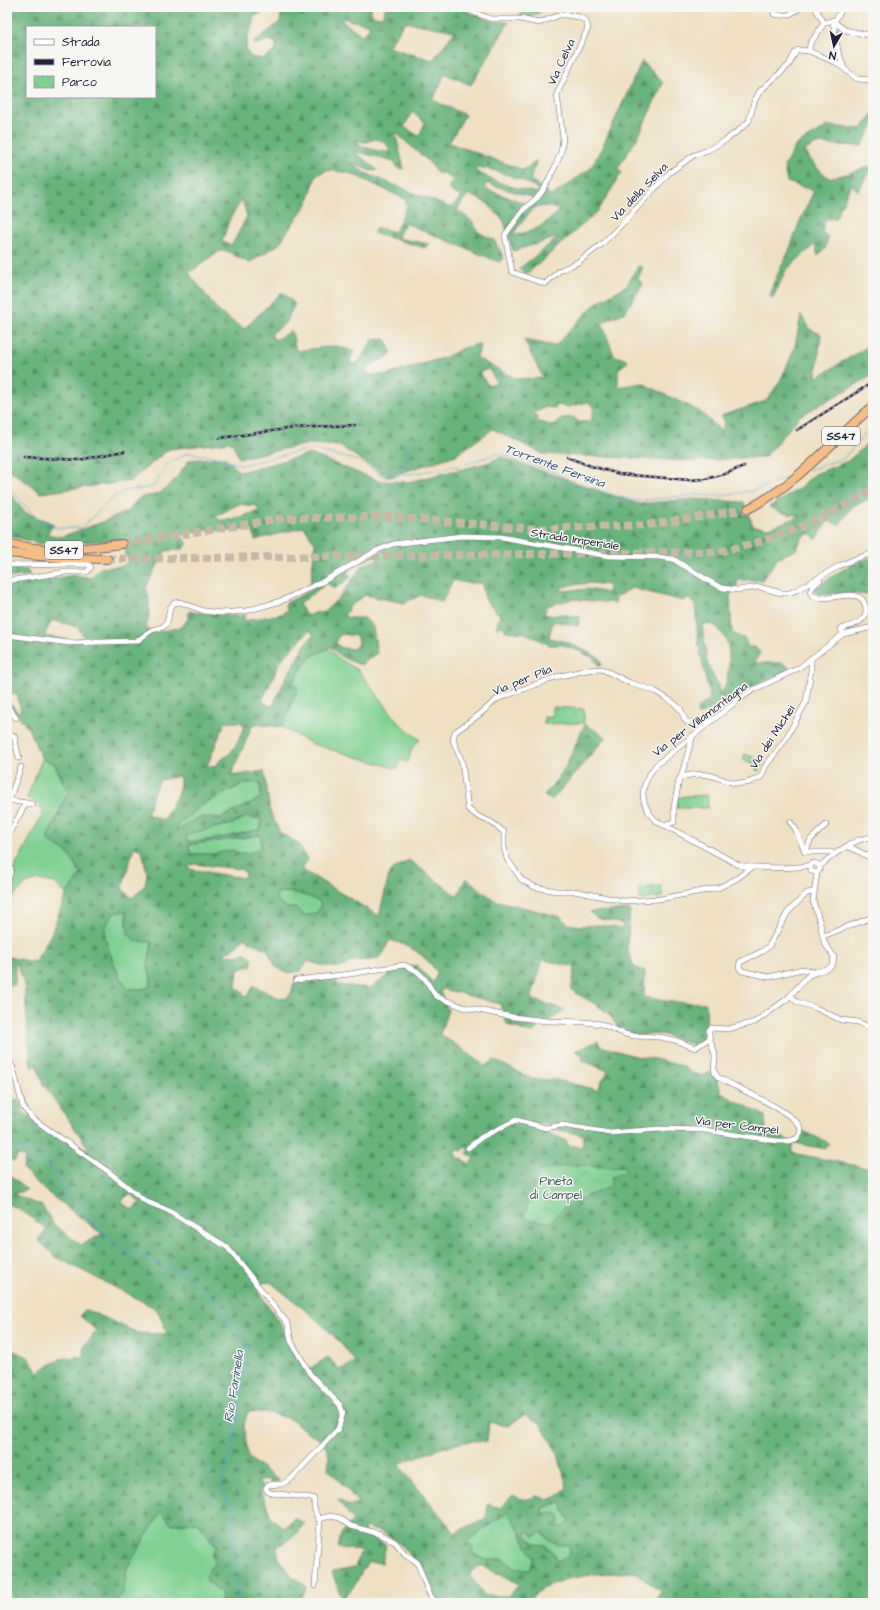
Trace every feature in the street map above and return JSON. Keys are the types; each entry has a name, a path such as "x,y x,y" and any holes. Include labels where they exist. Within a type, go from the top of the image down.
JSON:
{"highway":[{"name":"SS47","path":"748,508 769,497 799,476 873,406"},
{"name":"SS47","path":"7,543 19,546 67,550 122,544"},
{"name":"SS47","path":"7,553 62,558 107,559"},
{"path":"7,558 40,560 62,558"}],"street":[{"name":"Via Celva","path":"460,7 491,19 520,19 540,24 560,15 579,17 586,21 588,28 557,94 563,138 561,152 556,165 544,189 538,197 524,209 505,235 512,272"},
{"path":"773,7 774,14 784,16 801,7"},
{"path":"843,7 838,17 833,21 824,23 810,44 809,51 837,63 853,77 873,80"},
{"path":"816,9 824,23"},
{"path":"833,21 846,30 873,36"},
{"path":"833,21 838,51 844,68"},
{"name":"Via della Selva","path":"512,272 545,284 559,271 584,258 602,244 625,221 669,173 694,155 720,143 749,121 754,102 760,91 789,65 798,50 809,51"},
{"name":"Strada Imperiale","path":"7,635 69,643 137,641 152,630 163,627 167,622 170,608 174,603 180,602 204,611 221,613 246,611 281,601 322,582 378,550 393,544 462,536 501,537 608,556 658,557 673,559 723,588 737,590 759,587 780,593 789,593 797,590 855,559 873,553"},
{"path":"7,565 88,564 91,567 87,572 66,572 7,581"},
{"path":"829,572 813,585 810,592 812,596 816,598 850,595 859,596 864,601 866,610 864,618 857,624 841,629 843,634"},
{"name":"Via per Villamontagna","path":"810,865 751,868 739,865 655,820 646,808 642,794 644,782 656,765 751,691 799,668 843,634 873,627"},
{"name":"Via dei Michei","path":"681,777 698,774 712,776 726,782 739,783 750,782 761,776 765,767 785,740 806,702 812,670 812,658"},
{"name":"Via per Pila","path":"714,719 699,722 687,722 681,710 674,702 655,691 630,683 602,669 587,670 547,680 497,699 480,714 455,732 453,740 462,762 468,809 479,817 491,822 504,832 504,847 507,859 522,880 535,887 556,891 574,891 624,901 642,901 718,888 736,880 751,868"},
{"path":"7,706 16,718"},
{"path":"7,735 14,736 19,758"},
{"path":"663,825 674,822 674,807 679,780 693,735"},
{"path":"21,767 8,800 33,804"},
{"path":"7,838 26,802"},
{"path":"790,822 795,828 805,852"},
{"path":"805,852 811,839 826,825"},
{"path":"296,980 350,974 404,965 417,971 435,995 448,1002 463,1007 513,1018 601,1024 625,1034 668,1038 695,1048 709,1039 708,1030 710,1028 725,1030 751,1024 791,996 806,978 816,972 829,968 834,961 833,954 824,942 813,901 817,873 820,866 834,855 856,842 866,838 873,838"},
{"path":"847,847 873,859"},
{"path":"805,852 831,852 834,855"},
{"path":"817,873 811,872 810,865 815,863 820,866"},
{"path":"7,900 7,885 11,869"},
{"path":"814,892 807,893 788,912 769,946 763,952 740,962 739,967 742,971 769,977 802,969 816,972"},
{"path":"823,936 873,917"},
{"path":"791,996 797,1002 816,1008 840,1020 858,1022 873,1029"},
{"name":"Via per Campél","path":"468,1148 482,1137 516,1120 546,1128 554,1125 562,1125 610,1132 693,1129 777,1141 789,1141 798,1137 801,1132 801,1127 795,1119 715,1075 714,1052 709,1039"},
{"path":"7,1057 13,1068 23,1107 32,1118 109,1172 145,1201 167,1210 227,1247 288,1324 291,1341 310,1374 340,1405 343,1413 338,1429 291,1479 282,1484 268,1485 266,1489 271,1493 314,1499 317,1517 320,1520 315,1586"},
{"path":"320,1520 331,1516 340,1518 351,1526 380,1534 395,1542 405,1554 417,1562 428,1591 432,1598 440,1603"}],"green space":[{"path":"7,7 272,7 253,17 253,25 248,35 246,50 251,57 263,59 276,50 276,42 268,40 256,45 254,42 280,22 282,7 372,7 372,16 382,17 386,7 455,7 492,21 509,22 471,85 445,74 433,100 465,115 449,143 523,170 537,161 531,180 552,196 591,168 642,61 663,83 638,137 618,168 622,172 598,211 527,274 519,269 559,237 513,251 504,221 487,203 468,194 457,210 473,222 478,232 494,240 504,258 499,262 405,223 397,238 429,244 425,248 374,233 375,229 384,229 395,232 407,206 405,199 350,173 327,170 316,175 308,202 278,245 249,263 225,250 218,252 189,273 219,312 244,329 282,292 295,304 285,323 271,334 275,340 292,331 296,351 335,346 354,351 349,362 356,365 373,340 385,339 392,354 366,368 369,375 386,375 446,357 461,349 481,343 477,358 516,379 543,378 524,340 555,346 596,303 626,286 638,266 643,267 638,279 643,284 625,312 602,323 614,355 629,361 618,369 618,387 642,383 699,411 721,431 725,422 721,416 766,401 779,383 795,346 801,315 811,330 821,334 816,378 867,347 873,338 873,375 800,416 765,457 694,461 543,454 493,429 456,455 388,477 340,446 309,444 239,458 232,442 169,449 130,481 41,493 7,468","holes":["343,18 370,25 362,35 342,21","405,22 455,31 433,60 388,47","412,112 425,123 419,136 404,127","395,132 430,163 437,173 444,173 453,180 449,186 449,190 461,197 451,208 365,173 348,162 371,171 377,170 354,151 394,161 397,168 404,169","375,139 381,140 391,152 372,150 355,141 367,142","478,167 502,173 525,182 539,190 538,193 521,189 504,184 481,174 474,169","486,183 535,197 533,206 485,189","242,200 247,216 232,245 222,242 230,218","546,206 560,210 539,227 527,232 512,235 533,208","489,369 497,383 488,385 479,372","588,402 594,408 591,422 579,422 573,417 561,418 553,426 536,421 537,417 533,413 546,407 555,408 558,405 568,407"]},
{"path":"538,7 537,9 540,12 529,18 518,17 524,10"},
{"path":"873,113 873,126 862,146 816,144 804,151 816,167 829,178 847,174 873,165 858,191 851,184 836,218 825,220 822,231 828,237 825,249 818,256 815,244 786,270 773,298 770,297 773,284 789,251 799,223 814,191 787,182 784,167 796,145 828,126 862,129"},
{"path":"873,435 873,497 853,506 839,525 828,521 816,540 811,533 803,536 796,550 779,557 762,580 738,580 737,586 730,596 732,633 745,639 748,647 754,647 760,651 755,663 782,663 792,669 747,689 720,706 698,715 697,709 710,698 698,641 695,605 688,598 683,601 632,588 616,597 615,603 572,599 547,606 544,614 552,616 561,614 580,617 578,626 553,621 549,638 567,642 600,658 602,665 598,665 593,657 582,652 562,645 550,645 525,633 506,631 503,626 496,628 500,615 487,601 482,583 466,583 453,580 442,602 421,595 404,603 365,595 350,606 344,615 348,618 365,618 373,627 377,653 361,665 345,659 330,647 310,657 293,682 298,688 282,727 253,724 231,776 264,771 270,811 280,833 298,843 308,860 301,869 379,916 390,871 409,860 457,896 466,878 494,900 561,917 568,924 579,926 599,925 623,929 623,924 596,918 590,912 630,910 627,948 634,967 645,971 644,997 671,1002 706,1003 707,1037 694,1045 661,1034 636,1035 619,1030 611,1017 605,1011 571,990 575,967 543,960 531,999 565,1010 531,1033 507,1025 500,1004 444,989 440,991 448,1010 440,1034 486,1066 494,1060 532,1079 557,1080 597,1090 608,1071 582,1060 583,1055 575,1051 598,1041 600,1046 635,1056 655,1059 682,1066 691,1073 703,1076 710,1072 718,1081 721,1093 765,1116 766,1130 794,1143 792,1153 873,1169 873,1603 652,1603 661,1592 635,1572 596,1574 563,1580 544,1587 529,1600 518,1597 503,1603 441,1603 430,1595 425,1575 403,1546 382,1532 364,1527 365,1535 386,1545 382,1563 369,1562 363,1569 354,1587 342,1599 332,1572 355,1568 361,1550 338,1548 341,1534 353,1520 337,1499 350,1506 358,1503 328,1469 328,1452 326,1447 318,1438 298,1426 295,1421 270,1413 248,1411 244,1425 248,1457 279,1481 270,1483 268,1479 258,1482 264,1488 260,1490 271,1518 284,1528 294,1518 305,1523 294,1536 277,1547 279,1560 293,1577 307,1587 299,1603 221,1603 222,1594 204,1578 214,1563 212,1554 217,1546 197,1522 172,1524 161,1512 127,1568 123,1592 115,1603 7,1603 7,1348 28,1357 38,1372 60,1359 85,1356 83,1347 97,1331 80,1316 85,1309 138,1333 167,1334 159,1313 155,1308 56,1257 38,1240 47,1229 18,1208 7,1204 7,1173 27,1190 13,1194 42,1206 54,1225 81,1245 102,1234 43,1189 23,1169 25,1158 18,1155 14,1162 7,1156 7,1104 18,1099 23,1112 47,1133 90,1150 43,1084 37,1065 31,1067 24,983 17,964 15,963 15,985 7,985 7,957 35,962 51,934 66,895 81,874 68,853 47,839 68,792 54,763 42,759 28,728 7,702 7,699 18,712 21,711 17,694 7,695 7,584 32,579 34,582 75,575 91,578 100,568 123,566 128,561 121,540 50,544 37,543 7,535 7,488 24,512 54,524 47,534 61,537 130,510 137,500 161,492 173,482 189,460 225,457 240,472 310,454 379,481 408,482 487,463 501,457 638,504 692,499 744,502 753,526 769,528 801,516 782,513 769,507 798,489 815,474 848,461 863,448","holes":["239,504 257,506 259,511 234,519 220,520 216,516","304,527 315,543 310,591 286,603 285,607 288,609 281,614 243,621 246,615 235,616 190,611 188,612 188,619 181,627 153,633 146,627 149,617 146,587 165,551 183,549 188,544 181,535 202,530 229,531 252,529 255,540","378,554 378,559 362,566 341,596 323,613 318,612 307,616 299,604 327,583 334,589 351,577 347,572 358,564","591,583 609,585 608,593 587,589 561,591 561,588 570,585","52,620 77,627 85,638 73,640 44,636","702,624 714,625 726,639 729,653 729,667 722,694 707,663","309,631 314,634 305,645 287,676 272,707 262,701 281,660","342,634 356,636 359,644 353,649 342,648 336,644 337,638","225,722 240,722 245,726 237,743 231,752 215,767 207,766","179,776 180,781 178,793 163,820 147,814 154,791 160,780","260,782 261,798 221,818 200,817 176,831 178,824 207,802 245,783","246,817 261,819 261,829 225,837 189,842 186,838 191,833 232,824","261,835 261,848 247,853 240,853 232,850 213,854 191,854 188,845","134,847 142,850 147,874 145,885 132,898 122,889","194,864 240,869 246,873 243,878 189,869 189,866","278,892 300,894 320,902 321,907 316,913 305,916 296,908 287,908 276,899","126,911 128,934 135,941 152,942 148,967 151,978 150,987 142,989 127,989 109,952 105,937 106,926 114,913","245,937 250,942 267,949 276,967 288,973 300,971 308,961 325,966 343,967 353,961 375,959 383,954 390,940 404,945 422,956 437,972 434,983 416,965 393,971 371,988 338,985 335,977 294,983 291,994 285,999 274,996 254,986 247,997 236,987 238,970 252,965 252,958 244,952 240,956 222,955 237,946","538,1124 549,1124 550,1128 584,1135 582,1147 567,1145 567,1141 537,1128","465,1147 469,1150 467,1153 474,1158 470,1164 460,1158 459,1159 454,1153 457,1149 462,1151","130,1194 140,1202 133,1210 122,1203 124,1198","270,1282 305,1309 337,1339 355,1362 340,1370 328,1357 306,1371 280,1324 254,1284","524,1415 540,1423 558,1454 567,1487 560,1494 550,1499 537,1496 522,1499 513,1495 500,1508 488,1504 486,1518 455,1533 398,1464 456,1444 479,1441 487,1442 489,1422 508,1426","561,1502 564,1511 570,1520 563,1527 557,1526 560,1520 558,1514 543,1513 543,1508","507,1513 512,1518 534,1558 530,1570 516,1569 503,1559 486,1559 472,1553 472,1546 466,1542","528,1531 535,1537 541,1532 556,1545 569,1544 570,1554 557,1561 555,1554 544,1545 528,1539 526,1534","482,1566 520,1584 509,1596 485,1596 470,1576 471,1571"]},
{"path":"873,557 873,592 862,594 816,594 814,589 835,575 849,566"},
{"path":"7,568 27,570 30,575 7,578"},
{"path":"328,648 341,660 358,670 399,723 420,740 412,748 408,762 400,760 398,769 312,744 282,727 298,688 293,682 310,657"},
{"path":"552,707 584,709 584,723 544,724 544,717 551,718"},
{"path":"585,724 606,737 552,800 544,796 564,770"},
{"path":"745,754 764,761 759,771 756,770 758,764 743,760"},
{"path":"42,759 54,763 68,793 47,839 68,853 81,874 66,895 55,883 39,880 26,884 9,900 14,869 44,811 33,800 27,798"},
{"path":"260,782 261,798 221,818 200,817 176,831 178,824 207,802 245,783"},
{"path":"708,795 708,808 676,808 677,798"},
{"path":"246,817 261,819 261,829 198,841 189,842 186,838 191,833 232,824"},
{"path":"261,835 261,848 247,853 240,853 232,850 213,854 191,854 188,845"},
{"path":"661,886 663,897 640,900 638,888"},
{"path":"278,892 305,895 320,902 321,908 316,913 305,916 296,908 287,908 275,899"},
{"path":"127,910 127,926 135,941 152,941 148,967 151,978 150,987 142,989 127,989 113,960 105,937 106,926 114,913"},
{"path":"803,1131 829,1143 825,1149 795,1143"},
{"name":"Pineta di Campel","path":"575,1165 615,1168 623,1166 626,1172 611,1177 610,1187 585,1196 570,1204 551,1222 528,1220 524,1214 535,1188 538,1172"},
{"path":"561,1502 564,1511 570,1520 563,1527 557,1526 543,1513 543,1508"},
{"path":"161,1511 172,1524 197,1522 217,1547 212,1554 222,1594 221,1603 115,1603 123,1592 127,1568"},
{"path":"507,1513 512,1518 534,1558 530,1570 516,1569 503,1559 486,1559 472,1553 472,1546 465,1541"},
{"path":"528,1531 541,1532 554,1543 570,1544 570,1554 557,1561 555,1554 545,1545 538,1544 528,1539 526,1534"}],"waterway":[{"name":"Torrente Fersina","path":"809,470 844,458 873,424"},
{"path":"403,474 408,441"},
{"name":"Torrente Fersina","path":"7,482 32,514 45,523 53,527 60,528 81,528 115,496 125,491 153,487 168,463 188,453 212,456 241,465 310,449 359,461 386,478 458,466 500,453 544,468 586,488 636,501 694,495 723,496 754,490 789,477"},
{"name":"Rio Farinella","path":"7,1146 13,1149 27,1150 57,1174 62,1192 113,1243 181,1272 219,1307 248,1345 231,1456 221,1485 235,1514 232,1540 239,1603"}],"tunnel":[{"path":"107,559 713,552 776,537 835,511 873,490"},
{"path":"122,544 285,518 392,517 535,529 647,525 748,509"}],"railway":[{"path":"797,430 873,382"},
{"path":"220,438 294,428 355,425"},
{"path":"24,457 79,460 124,451"},
{"path":"567,457 619,474 689,480 705,479 725,474 744,466"}]}
